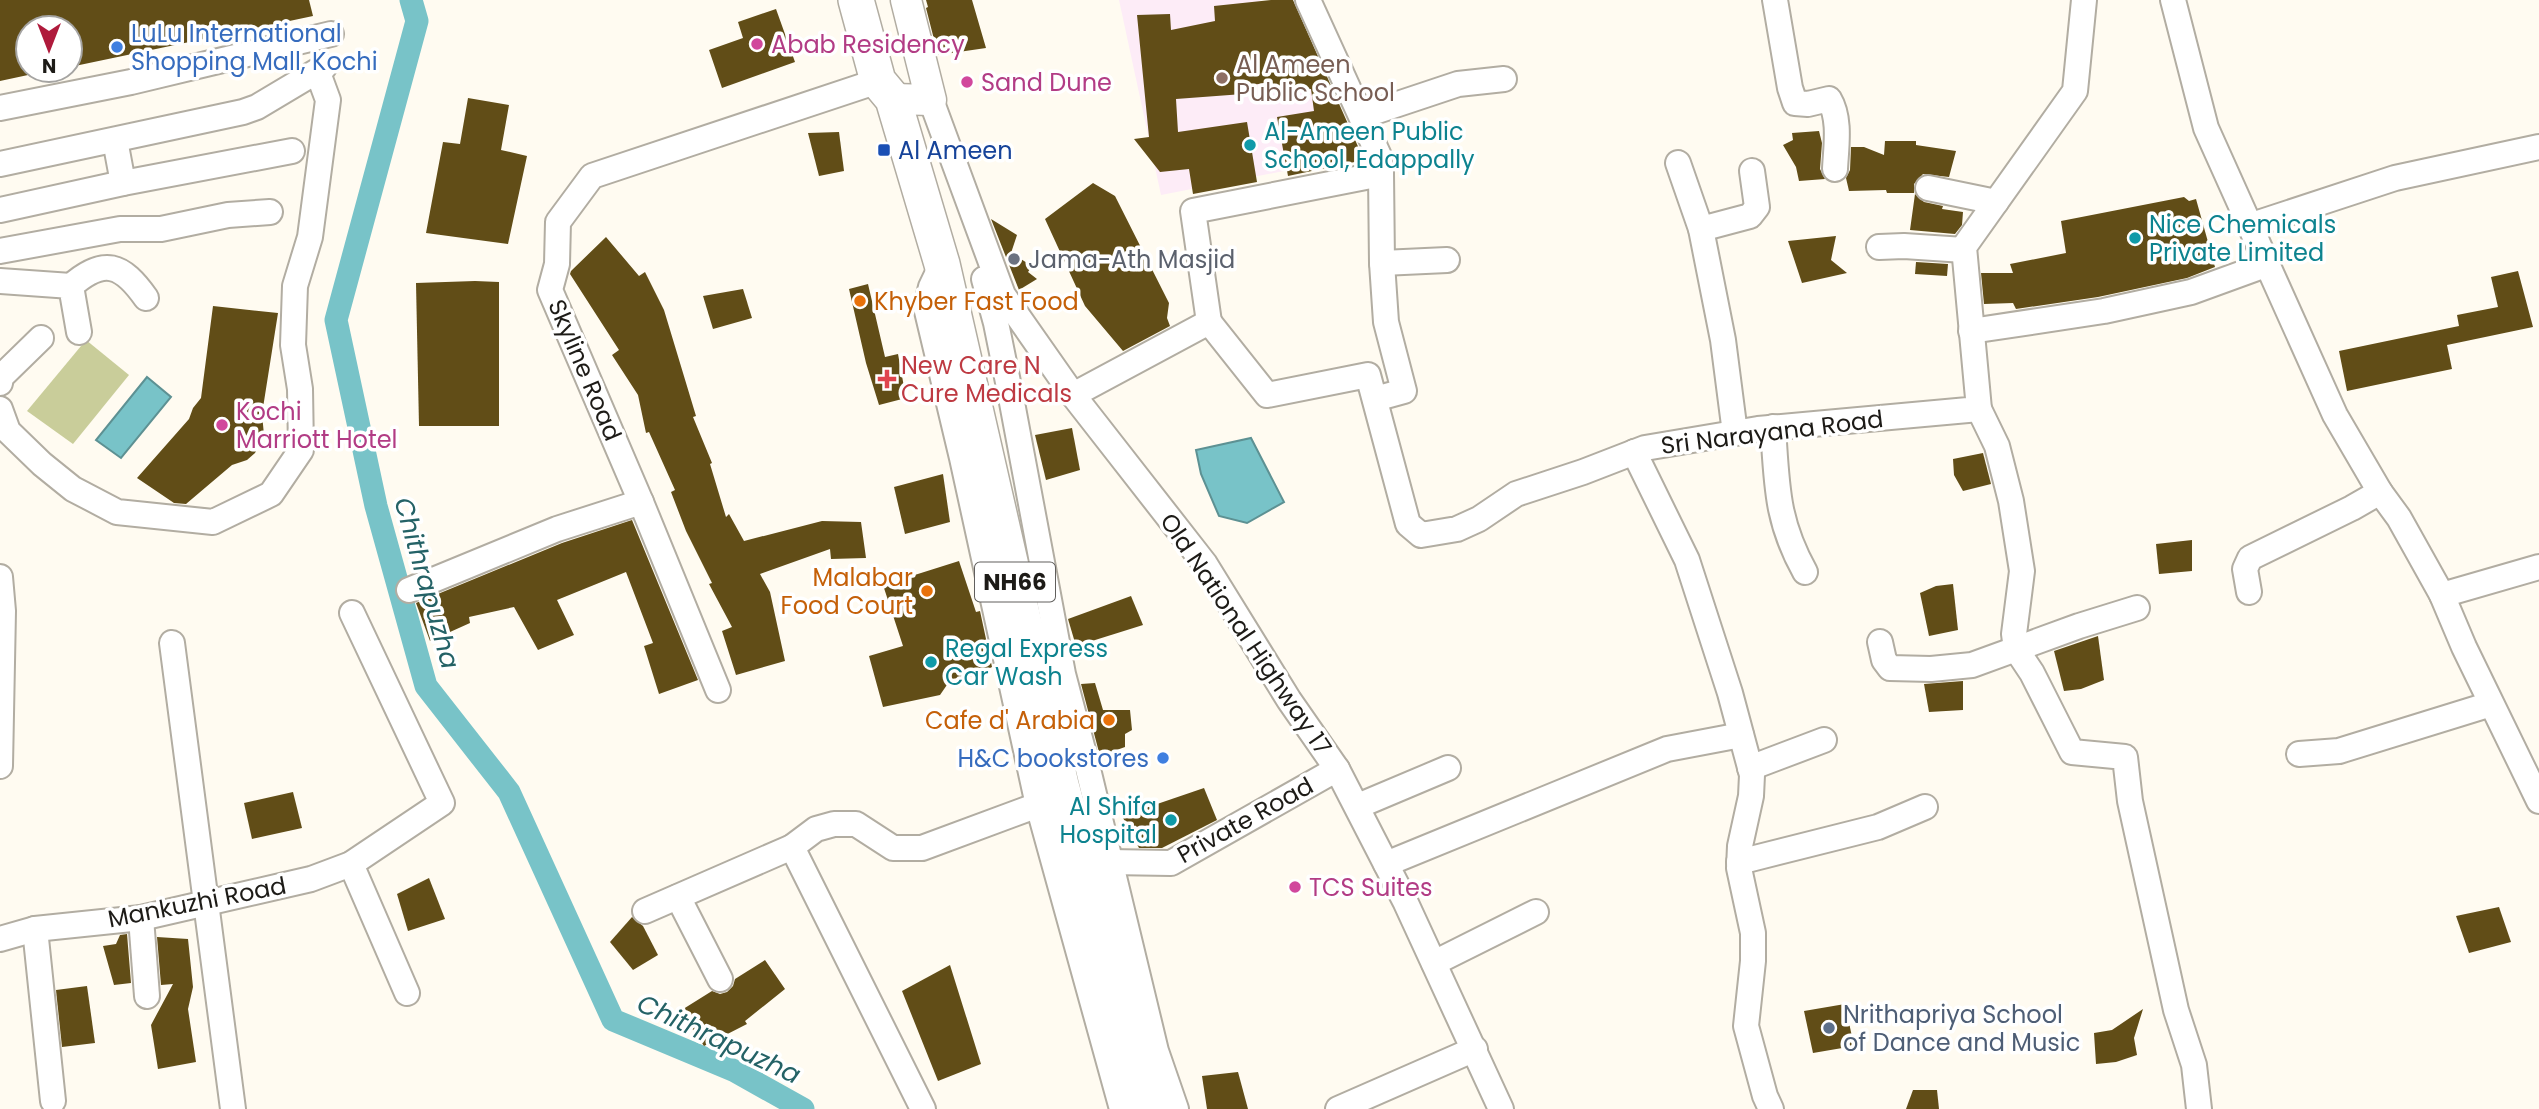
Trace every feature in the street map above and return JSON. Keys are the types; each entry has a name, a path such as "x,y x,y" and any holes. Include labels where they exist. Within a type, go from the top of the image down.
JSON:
{"highway":[{"name":"NH66","path":"856,0 886,90 904,134 942,264 1061,785 1150,1109"},
{"name":"NH66","path":"877,0 897,77 886,90"}],"main road":[{"name":"Old National Highway 17","path":"906,0 931,100"},
{"path":"886,90 931,100"}],"street":[{"path":"1308,0 1380,158 1386,322 1404,391 1375,399"},
{"path":"1775,0 1790,88 1796,103 1808,104 1829,99 1833,105 1836,129 1835,169"},
{"path":"2084,0 2076,91 1964,250 1979,409 1997,446 2011,501 2022,571 2014,634 2016,649 2032,673 2072,752 2125,757 2130,800 2176,1010 2194,1065 2199,1109"},
{"path":"2173,0 2206,128 2335,415 2380,492 2399,518 2442,595 2491,704 2539,801"},
{"path":"0,108 131,82 331,34"},
{"path":"0,164 243,112 322,74 328,100 310,237 295,286 293,345 300,388 301,450 271,494 213,523 117,512 72,489 42,464 8,430 0,408"},
{"path":"1362,116 1458,84 1504,79"},
{"name":"Skyline Road","path":"718,691 550,290 557,264 558,222 592,176 886,90"},
{"name":"Old National Highway 17","path":"931,100 1003,296 1073,396 1205,565 1289,700 1337,769 1358,806 1434,963 1501,1109"},
{"path":"904,134 939,153 958,197 986,287 1010,392 1063,674 1156,1051 1176,1109"},
{"path":"114,140 123,183"},
{"path":"2249,226 2395,178 2539,147"},
{"path":"0,209 292,151"},
{"path":"1678,163 1701,229 1723,340 1735,433"},
{"path":"1701,229 1750,216 1757,207 1752,170"},
{"path":"1073,396 1209,322 1193,211 1381,174"},
{"path":"1928,188 1996,202"},
{"path":"0,250 120,229 161,229 228,215 270,212"},
{"path":"1879,247 1964,250"},
{"path":"1382,263 1447,260"},
{"path":"942,264 931,287 926,307 1038,805 1122,1109"},
{"path":"1971,331 2104,311 2191,292 2268,264"},
{"path":"0,281 71,286 87,272 107,267 131,277 146,298"},
{"path":"71,286 79,332"},
{"name":"Sri Narayana Road","path":"1209,322 1267,395 1368,375 1408,524 1421,535 1457,529 1479,519 1516,494 1645,447 1773,427 1979,409"},
{"path":"0,383 1,377 41,338"},
{"path":"1773,427 1781,515 1790,545 1805,572"},
{"path":"1634,452 1687,560 1752,775 1751,796 1739,862 1754,933 1745,1027 1771,1109"},
{"path":"2249,592 2245,569 2249,558 2380,492"},
{"path":"409,590 557,529 641,502"},
{"path":"2442,595 2539,568"},
{"path":"0,578 0,766"},
{"path":"1880,642 1884,660 1890,668 1931,669 1972,665 2137,608"},
{"name":"Mankuzhi Road","path":"0,939 35,929 141,918 311,879 351,864 442,803 352,613"},
{"path":"172,643 233,1109"},
{"path":"2300,754 2339,751 2491,704"},
{"path":"1386,864 1667,750 1741,735"},
{"path":"1750,768 1824,740"},
{"path":"1358,806 1448,768"},
{"name":"Private Road","path":"1110,862 1171,863 1337,769"},
{"path":"645,911 792,847 816,829 834,824 856,824 893,848 922,848 1038,805"},
{"path":"1739,862 1878,827 1925,807"},
{"path":"792,847 923,1109"},
{"path":"351,864 407,993"},
{"path":"678,897 720,979"},
{"path":"1434,963 1536,912"},
{"path":"141,918 147,996"},
{"path":"35,929 52,1101"},
{"path":"1338,1109 1475,1049"}],"shaded area":[{"name":"Al Ameen Public School","path":"1119,0 1260,0 1356,157 1161,195"}],"green space":[{"path":"86,340 129,375 73,444 27,411"}],"water":[{"path":"147,377 171,397 121,458 96,440"},
{"path":"1251,438 1284,502 1247,523 1219,516 1201,474 1196,450"}],"building":[{"name":"LuLu International Shopping Mall, Kochi","path":"0,0 309,0 313,16 84,64 84,14 14,14 14,78 0,81"},
{"path":"926,0 972,0 986,48 938,55"},
{"name":"Al Ameen Public School","path":"1293,0 1364,160 1288,176 1277,117 1314,111 1311,89 1272,92 1270,82 1241,87 1243,94 1176,99 1178,132 1247,122 1257,182 1193,194 1189,169 1160,172 1134,139 1149,137 1137,15 1170,14 1171,30 1215,21 1214,6"},
{"name":"Abab Residency","path":"776,9 795,62 722,88 709,50 743,38 738,22"},
{"path":"468,98 509,105 501,150 527,156 508,244 426,233 443,142 460,144"},
{"path":"1819,131 1822,143 1820,169 1825,179 1799,181 1796,167 1783,145 1793,140 1792,133"},
{"path":"839,132 844,171 819,176 808,133"},
{"path":"1885,141 1916,141 1916,145 1956,151 1949,177 1923,174 1914,184 1914,193 1887,193 1886,190 1849,191 1846,178 1850,170 1851,147 1864,147 1884,155"},
{"path":"1093,183 1115,196 1169,303 1167,318 1170,326 1123,351 1085,306 1045,219"},
{"path":"1915,194 1924,202 1943,206 1942,209 1963,212 1962,225 1955,234 1910,230"},
{"name":"Nice Chemicals Private Limited","path":"2184,197 2189,201 2196,199 2215,267 2187,278 2098,297 2016,309 2013,303 1984,304 1981,273 2013,273 2010,264 2066,253 2061,221"},
{"name":"Jama-Ath Masjid","path":"991,219 1017,235 1011,253 1032,266 1028,272 1037,279 1019,290"},
{"path":"1836,236 1831,260 1847,273 1802,283 1788,241"},
{"path":"606,237 639,276 645,272 664,310 696,416 693,417 712,463 710,464 726,517 729,514 744,541 822,521 861,522 866,558 831,559 830,549 760,574 770,592 785,661 736,675 722,631 732,627 709,584 712,583 686,531 671,492 675,490 649,432 646,433 638,395 612,355 619,350 570,274"},
{"path":"1916,262 1948,264 1947,276 1915,274"},
{"path":"2518,271 2533,327 2447,345 2452,369 2347,391 2339,351 2459,326 2457,315 2498,307 2491,277"},
{"path":"499,282 499,426 419,426 416,283"},
{"path":"868,284 885,357 898,354 906,398 879,405 849,289"},
{"path":"743,289 752,318 713,329 703,296"},
{"name":"Kochi Marriott Hotel","path":"213,306 278,313 262,414 264,435 255,453 247,460 232,465 186,504 174,503 137,478 189,419 201,398"},
{"path":"1072,428 1080,470 1046,480 1035,435"},
{"path":"1983,453 1991,484 1963,491 1954,475 1953,459"},
{"path":"943,474 950,522 905,534 894,487"},
{"path":"632,520 698,680 659,694 644,646 653,643 626,572 557,600 574,635 538,650 514,607 469,617 470,623 430,641 416,603 562,543"},
{"path":"2192,540 2192,571 2159,574 2156,544"},
{"path":"959,561 976,612 980,611 992,667 973,676 951,679 940,695 883,707 869,656 903,646 883,585"},
{"path":"1953,584 1958,630 1929,636 1920,593 1936,586"},
{"path":"1131,596 1143,625 1076,646 1068,619"},
{"path":"2098,636 2104,680 2081,689 2064,691 2054,651"},
{"path":"1963,681 1963,710 1929,712 1924,684"},
{"name":"Cafe d' Arabia","path":"1095,683 1103,710 1130,710 1132,730 1125,734 1125,747 1100,756 1081,684"},
{"name":"Al Shifa Hospital","path":"1204,788 1217,820 1162,848 1139,848 1122,816"},
{"path":"293,792 302,828 252,839 244,803"},
{"path":"429,878 445,919 408,931 397,894"},
{"path":"2499,907 2511,942 2469,953 2456,916"},
{"path":"632,917 643,926 658,955 633,970 610,942"},
{"path":"127,934 131,983 114,985 103,946 116,944 120,935"},
{"path":"157,937 188,939 193,987 188,1009 196,1062 158,1069 151,1025 173,984 161,985"},
{"path":"765,960 785,989 745,1021 747,1024 704,1046 680,1011 712,991 720,994 727,992 735,979"},
{"path":"950,965 981,1064 938,1081 902,991"},
{"path":"87,986 95,1043 62,1047 56,990"},
{"name":"Nrithapriya School of Dance and Music","path":"1845,1004 1854,1046 1813,1053 1804,1011"},
{"path":"2143,1009 2134,1038 2137,1055 2116,1062 2096,1064 2094,1033 2112,1030"},
{"path":"1238,1072 1248,1109 1207,1109 1202,1076"},
{"path":"1913,1090 1937,1090 1939,1109 1906,1109"}],"waterway":[{"name":"Chithrapuzha","path":"411,0 417,21 336,320 376,506 426,686 509,792 613,1020 735,1071 803,1109"}],"place":[{"name":"Abab Residency","path":"757,44"},
{"name":"LuLu International Shopping Mall, Kochi","path":"117,47"},
{"name":"Al Ameen Public School","path":"1222,78"},
{"name":"Sand Dune","path":"967,82"},
{"name":"Al-Ameen Public School, Edappally","path":"1250,145"},
{"name":"Al Ameen","path":"884,150"},
{"name":"Nice Chemicals Private Limited","path":"2135,238"},
{"name":"Jama-Ath Masjid","path":"1014,259"},
{"name":"Khyber Fast Food","path":"860,301"},
{"name":"New Care N Cure Medicals","path":"887,379"},
{"name":"Kochi Marriott Hotel","path":"222,425"},
{"name":"Malabar Food Court","path":"927,591"},
{"name":"Regal Express Car Wash","path":"931,662"},
{"name":"Cafe d' Arabia","path":"1109,720"},
{"name":"H&C bookstores","path":"1163,758"},
{"name":"Al Shifa Hospital","path":"1171,820"},
{"name":"TCS Suites","path":"1295,887"},
{"name":"Nrithapriya School of Dance and Music","path":"1829,1028"}]}
